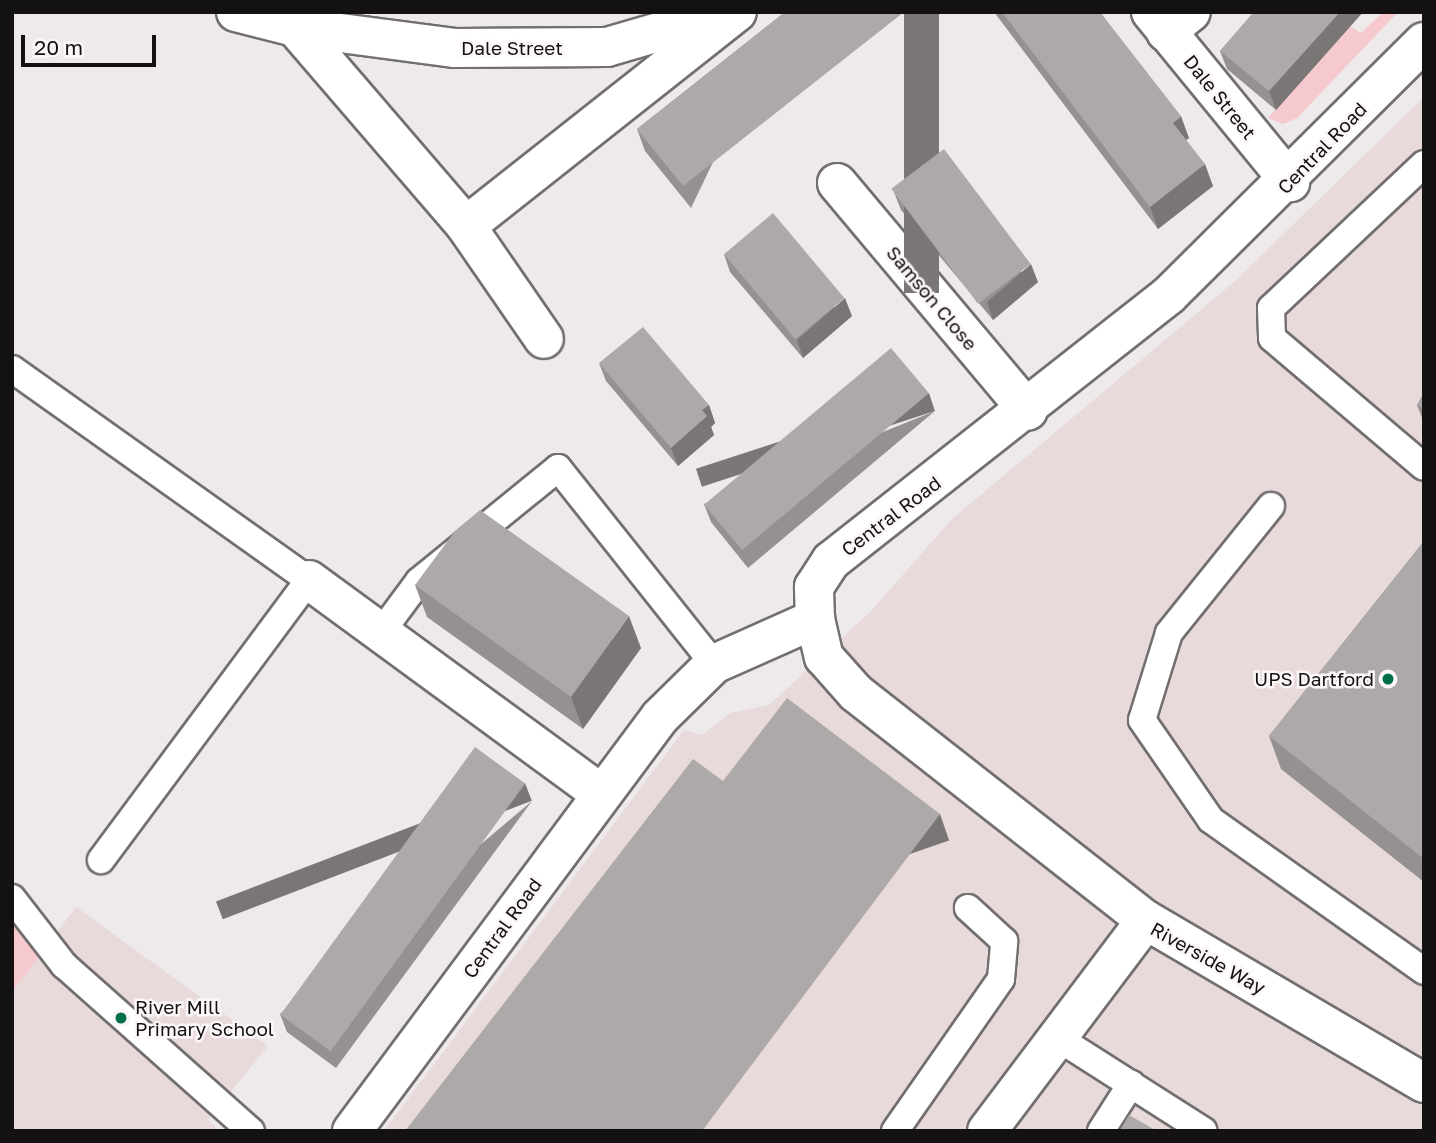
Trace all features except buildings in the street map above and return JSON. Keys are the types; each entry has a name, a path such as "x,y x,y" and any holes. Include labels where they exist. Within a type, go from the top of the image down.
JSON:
{"street":[{"name":"Dale Street","path":"236,12 295,27 454,48 607,47 726,12"},
{"path":"466,226 737,12"},
{"name":"Dale Street","path":"1169,19 1290,182"},
{"path":"295,27 466,226 544,339"},
{"name":"Central Road","path":"352,1131 660,717 714,664 815,619 814,587 831,561 1028,411 1169,295 1419,56"},
{"name":"Samson Close","path":"837,184 1028,411"},
{"path":"309,580 601,793"},
{"path":"815,619 824,657 856,693 1146,920"},
{"name":"Riverside Way","path":"987,1131 1061,1040 1146,920 1424,1083"}],"lane":[{"path":"1424,164 1271,308 1272,338 1279,346 1424,467"},
{"path":"12,369 309,580 102,860"},
{"path":"382,631 419,581 558,468 714,664"},
{"path":"1271,506 1168,633 1142,720 1211,820 1424,971"},
{"path":"12,898 64,965 251,1131"},
{"path":"895,1131 1001,979 1004,941 968,908"},
{"path":"1061,1040 1204,1131"},
{"path":"1101,1131 1132,1084"}],"shaded area":[{"path":"1383,12 1398,12 1297,118 1283,124 1268,118 1348,25 1361,33"},
{"path":"1424,97 1424,1131 384,1131 684,730 702,735 730,713 769,705 871,611 952,519 1234,282"},
{"name":"River Mill Primary School","path":"76,907 268,1046 208,1120 219,1131 12,1131 12,991"},
{"path":"12,923 41,955 12,991"}],"place":[{"name":"UPS Dartford","path":"1388,679"},
{"name":"River Mill Primary School","path":"121,1018"}]}
